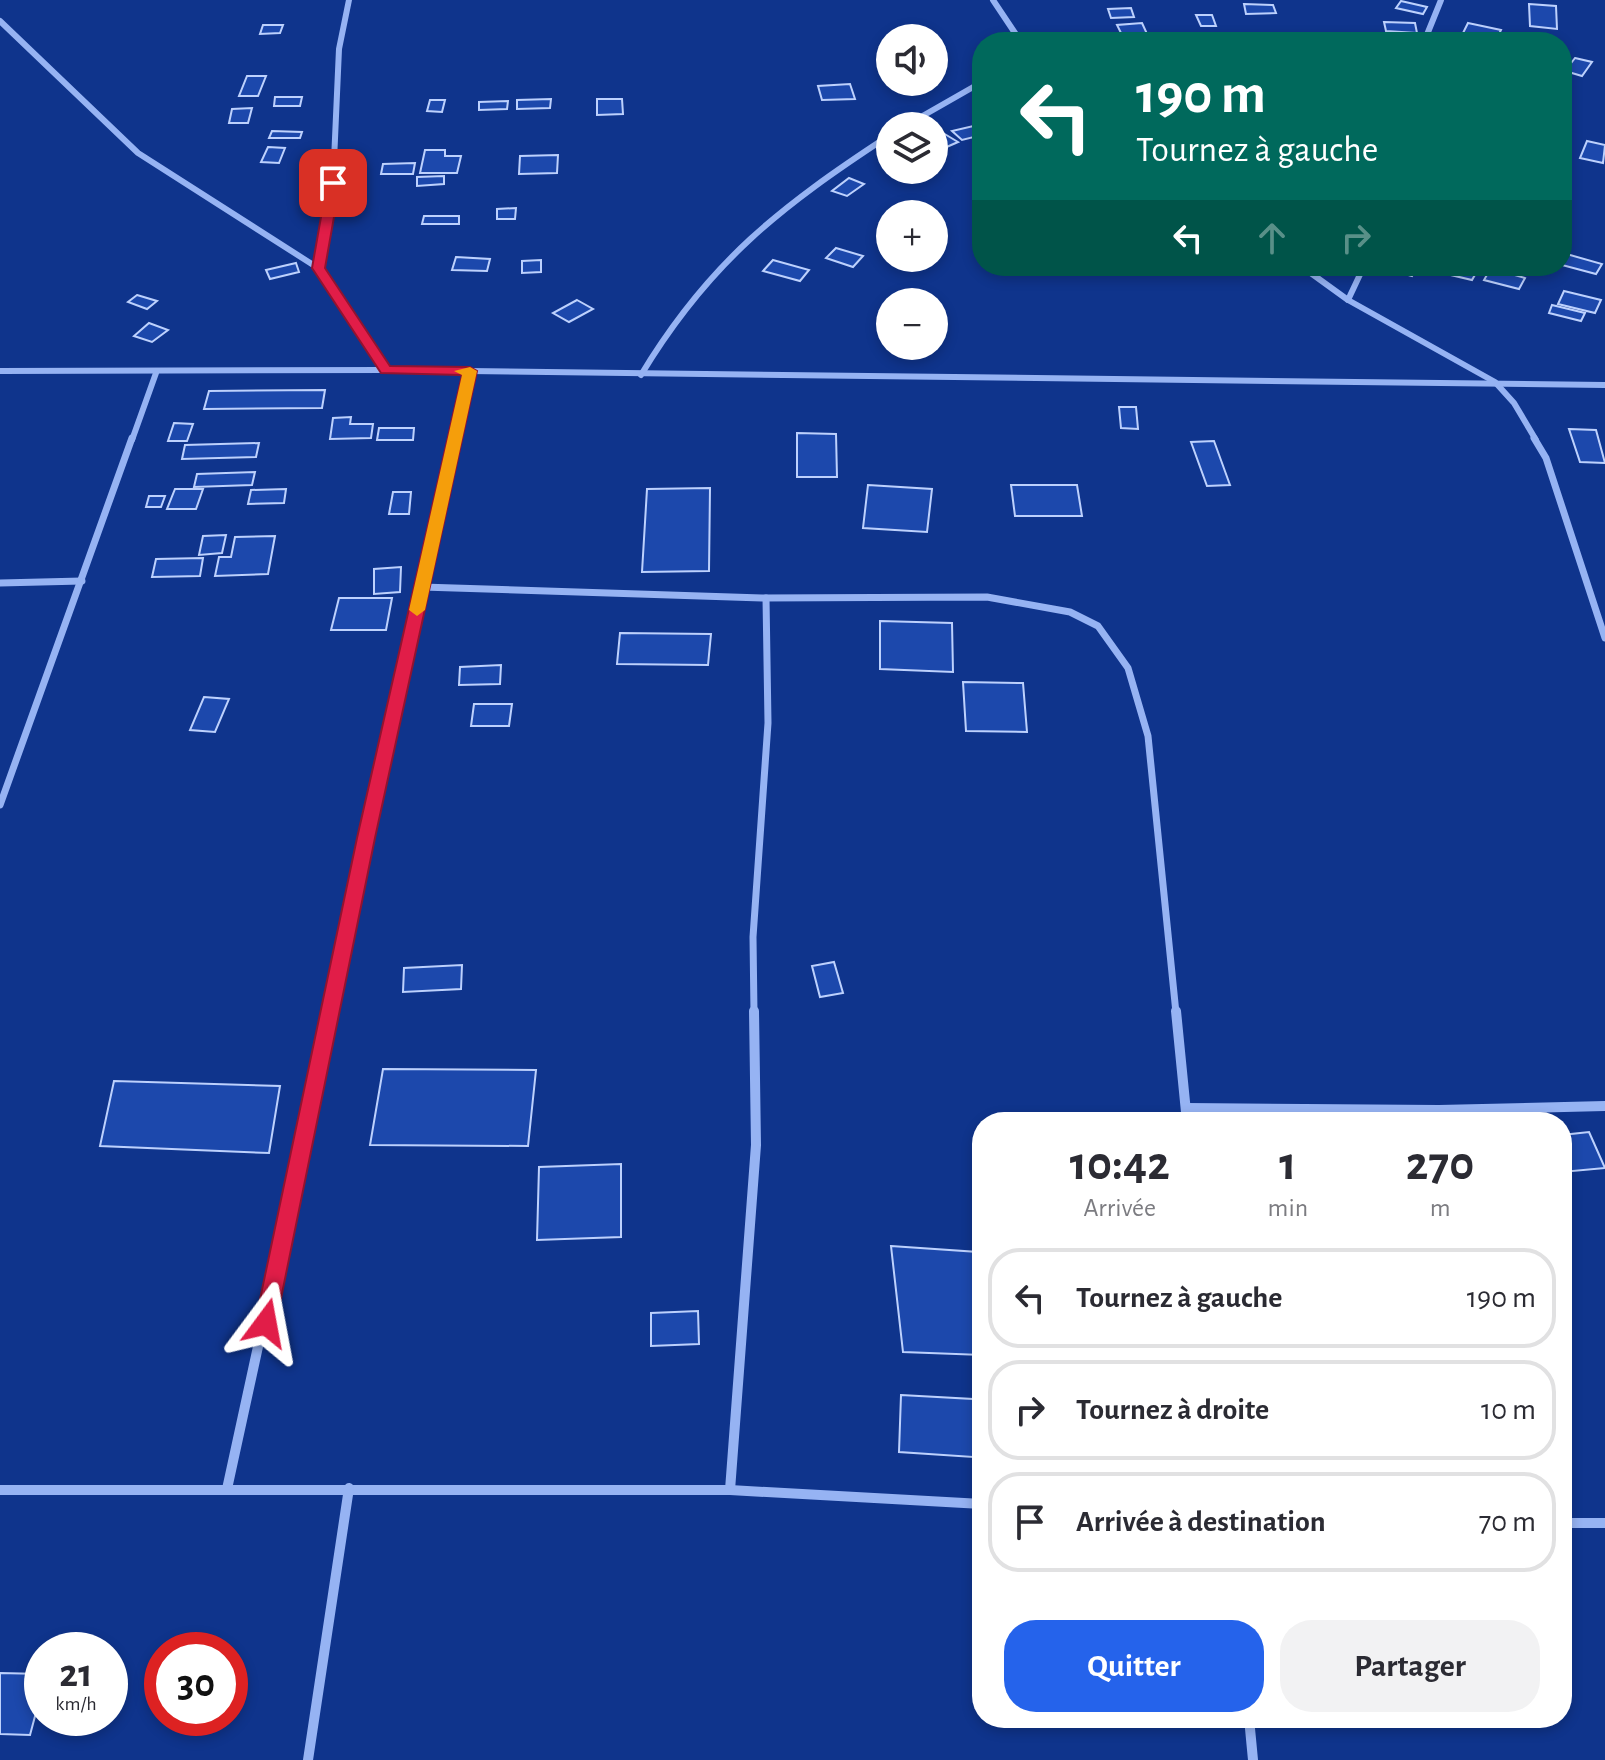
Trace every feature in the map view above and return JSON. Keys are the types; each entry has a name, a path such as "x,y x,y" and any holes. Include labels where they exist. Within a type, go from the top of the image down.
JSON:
{"street":[{"path":"318,268 333,183 339,49 349,0"},
{"path":"993,0 1014,32"},
{"path":"1428,32 1441,0"},
{"path":"0,21 138,153 318,268 386,370"},
{"path":"930,112 972,88"},
{"path":"641,375 670,324 733,247 777,210 876,144"},
{"path":"1315,276 1348,300 1495,382 1514,403 1546,458 1605,638"},
{"path":"1348,300 1359,276"},
{"path":"0,371 156,373 386,370 1605,385"},
{"path":"227,1489 299,1172 320,1059 470,371"},
{"path":"0,805 156,373"},
{"path":"0,583 82,581"},
{"path":"422,587 766,598 937,596 1009,600 1063,609 1097,625 1120,650 1141,702 1151,752 1186,1112"},
{"path":"730,1490 750,1261 756,1145 753,937 768,723 766,598"},
{"path":"1186,1108 1439,1110 1605,1106"},
{"path":"308,1760 349,1488"},
{"path":"0,1490 730,1490 972,1503"},
{"path":"1572,1523 1605,1523"},
{"path":"1250,1728 1253,1760"}],"building":[{"path":"1401,1 1427,7 1423,14 1396,8"},
{"path":"1244,4 1273,5 1276,13 1246,14"},
{"path":"1529,4 1556,6 1557,29 1530,26"},
{"path":"1131,8 1134,17 1111,18 1108,9"},
{"path":"1196,15 1212,15 1216,26 1201,26"},
{"path":"1384,22 1415,23 1417,32 1402,32 1386,31"},
{"path":"1142,23 1146,32 1120,32 1117,25"},
{"path":"1468,23 1501,30 1500,32 1464,32"},
{"path":"263,25 283,25 280,33 260,34"},
{"path":"1575,58 1592,62 1582,76 1572,73"},
{"path":"247,76 266,76 258,96 239,96"},
{"path":"850,84 855,99 822,100 818,86"},
{"path":"275,97 302,97 300,106 274,106"},
{"path":"551,99 550,108 517,109 517,100"},
{"path":"597,99 622,99 623,114 597,115"},
{"path":"430,100 445,100 442,112 427,111"},
{"path":"508,101 507,109 479,110 479,102"},
{"path":"252,108 248,123 229,123 232,109"},
{"path":"972,126 972,138 962,140 952,131"},
{"path":"272,131 302,132 300,138 269,138"},
{"path":"948,136 958,142 948,146"},
{"path":"1587,141 1605,145 1603,163 1580,158"},
{"path":"268,147 285,148 279,163 261,162"},
{"path":"425,150 445,150 445,156 461,156 457,173 420,173"},
{"path":"558,155 557,173 519,174 520,156"},
{"path":"415,163 413,174 381,174 383,164"},
{"path":"444,176 444,184 417,186 417,177"},
{"path":"849,178 864,184 847,196 832,191"},
{"path":"516,208 515,219 497,219 497,209"},
{"path":"424,216 459,216 459,224 422,224"},
{"path":"836,248 863,256 853,267 826,258"},
{"path":"1572,256 1602,264 1596,274 1572,268"},
{"path":"456,257 490,259 487,271 452,270"},
{"path":"541,260 541,272 522,273 522,261"},
{"path":"773,260 809,270 800,281 763,271"},
{"path":"296,263 299,272 270,279 266,270"},
{"path":"1486,276 1525,278 1519,289 1484,280"},
{"path":"1564,291 1601,300 1595,313 1558,304"},
{"path":"137,295 157,301 147,309 128,302"},
{"path":"577,300 593,309 569,322 553,313"},
{"path":"1552,305 1585,313 1581,321 1549,313"},
{"path":"149,323 168,330 152,342 134,336"},
{"path":"325,390 322,408 204,409 209,391"},
{"path":"1119,407 1136,407 1138,429 1121,428"},
{"path":"351,417 350,424 373,424 371,438 330,439 333,418"},
{"path":"174,423 193,424 187,441 168,441"},
{"path":"379,428 414,428 413,440 377,440"},
{"path":"1569,429 1596,430 1605,463 1580,462"},
{"path":"797,433 836,434 837,477 797,477"},
{"path":"1214,441 1230,485 1207,486 1191,442"},
{"path":"259,443 256,457 182,459 185,445"},
{"path":"255,472 252,485 194,487 197,474"},
{"path":"868,485 932,489 927,532 863,528"},
{"path":"1011,485 1077,485 1082,516 1015,516"},
{"path":"710,488 709,571 642,572 647,489"},
{"path":"175,489 203,489 196,509 167,509"},
{"path":"286,489 284,503 248,504 251,490"},
{"path":"393,492 411,492 409,514 389,514"},
{"path":"149,496 165,496 161,507 146,507"},
{"path":"226,535 222,553 199,555 203,536"},
{"path":"275,536 268,574 215,576 219,557 231,557 235,537"},
{"path":"203,558 200,576 152,577 156,559"},
{"path":"401,567 400,592 374,594 374,569"},
{"path":"339,598 392,598 386,630 331,630"},
{"path":"880,621 952,623 953,672 880,669"},
{"path":"620,633 711,634 708,665 617,664"},
{"path":"501,665 500,684 459,685 460,667"},
{"path":"963,682 1023,683 1027,732 966,731"},
{"path":"204,697 229,699 215,732 190,730"},
{"path":"474,704 512,704 509,726 471,726"},
{"path":"834,962 843,993 820,997 812,966"},
{"path":"462,965 461,989 403,992 404,968"},
{"path":"383,1069 536,1070 528,1146 370,1145"},
{"path":"114,1081 280,1086 269,1153 100,1146"},
{"path":"1589,1132 1605,1168 1572,1171 1572,1134"},
{"path":"621,1164 621,1237 537,1240 539,1167"},
{"path":"891,1246 972,1252 972,1355 903,1352"},
{"path":"698,1311 699,1344 651,1346 651,1313"},
{"path":"901,1395 972,1399 972,1457 899,1452"},
{"path":"0,1673 24,1674 24,1735 0,1734"}],"slow traffic":[{"path":"417,610 470,371 462,371"}],"route":[{"path":"266,1323 366,838 470,371 386,370 318,268 333,183"}]}
